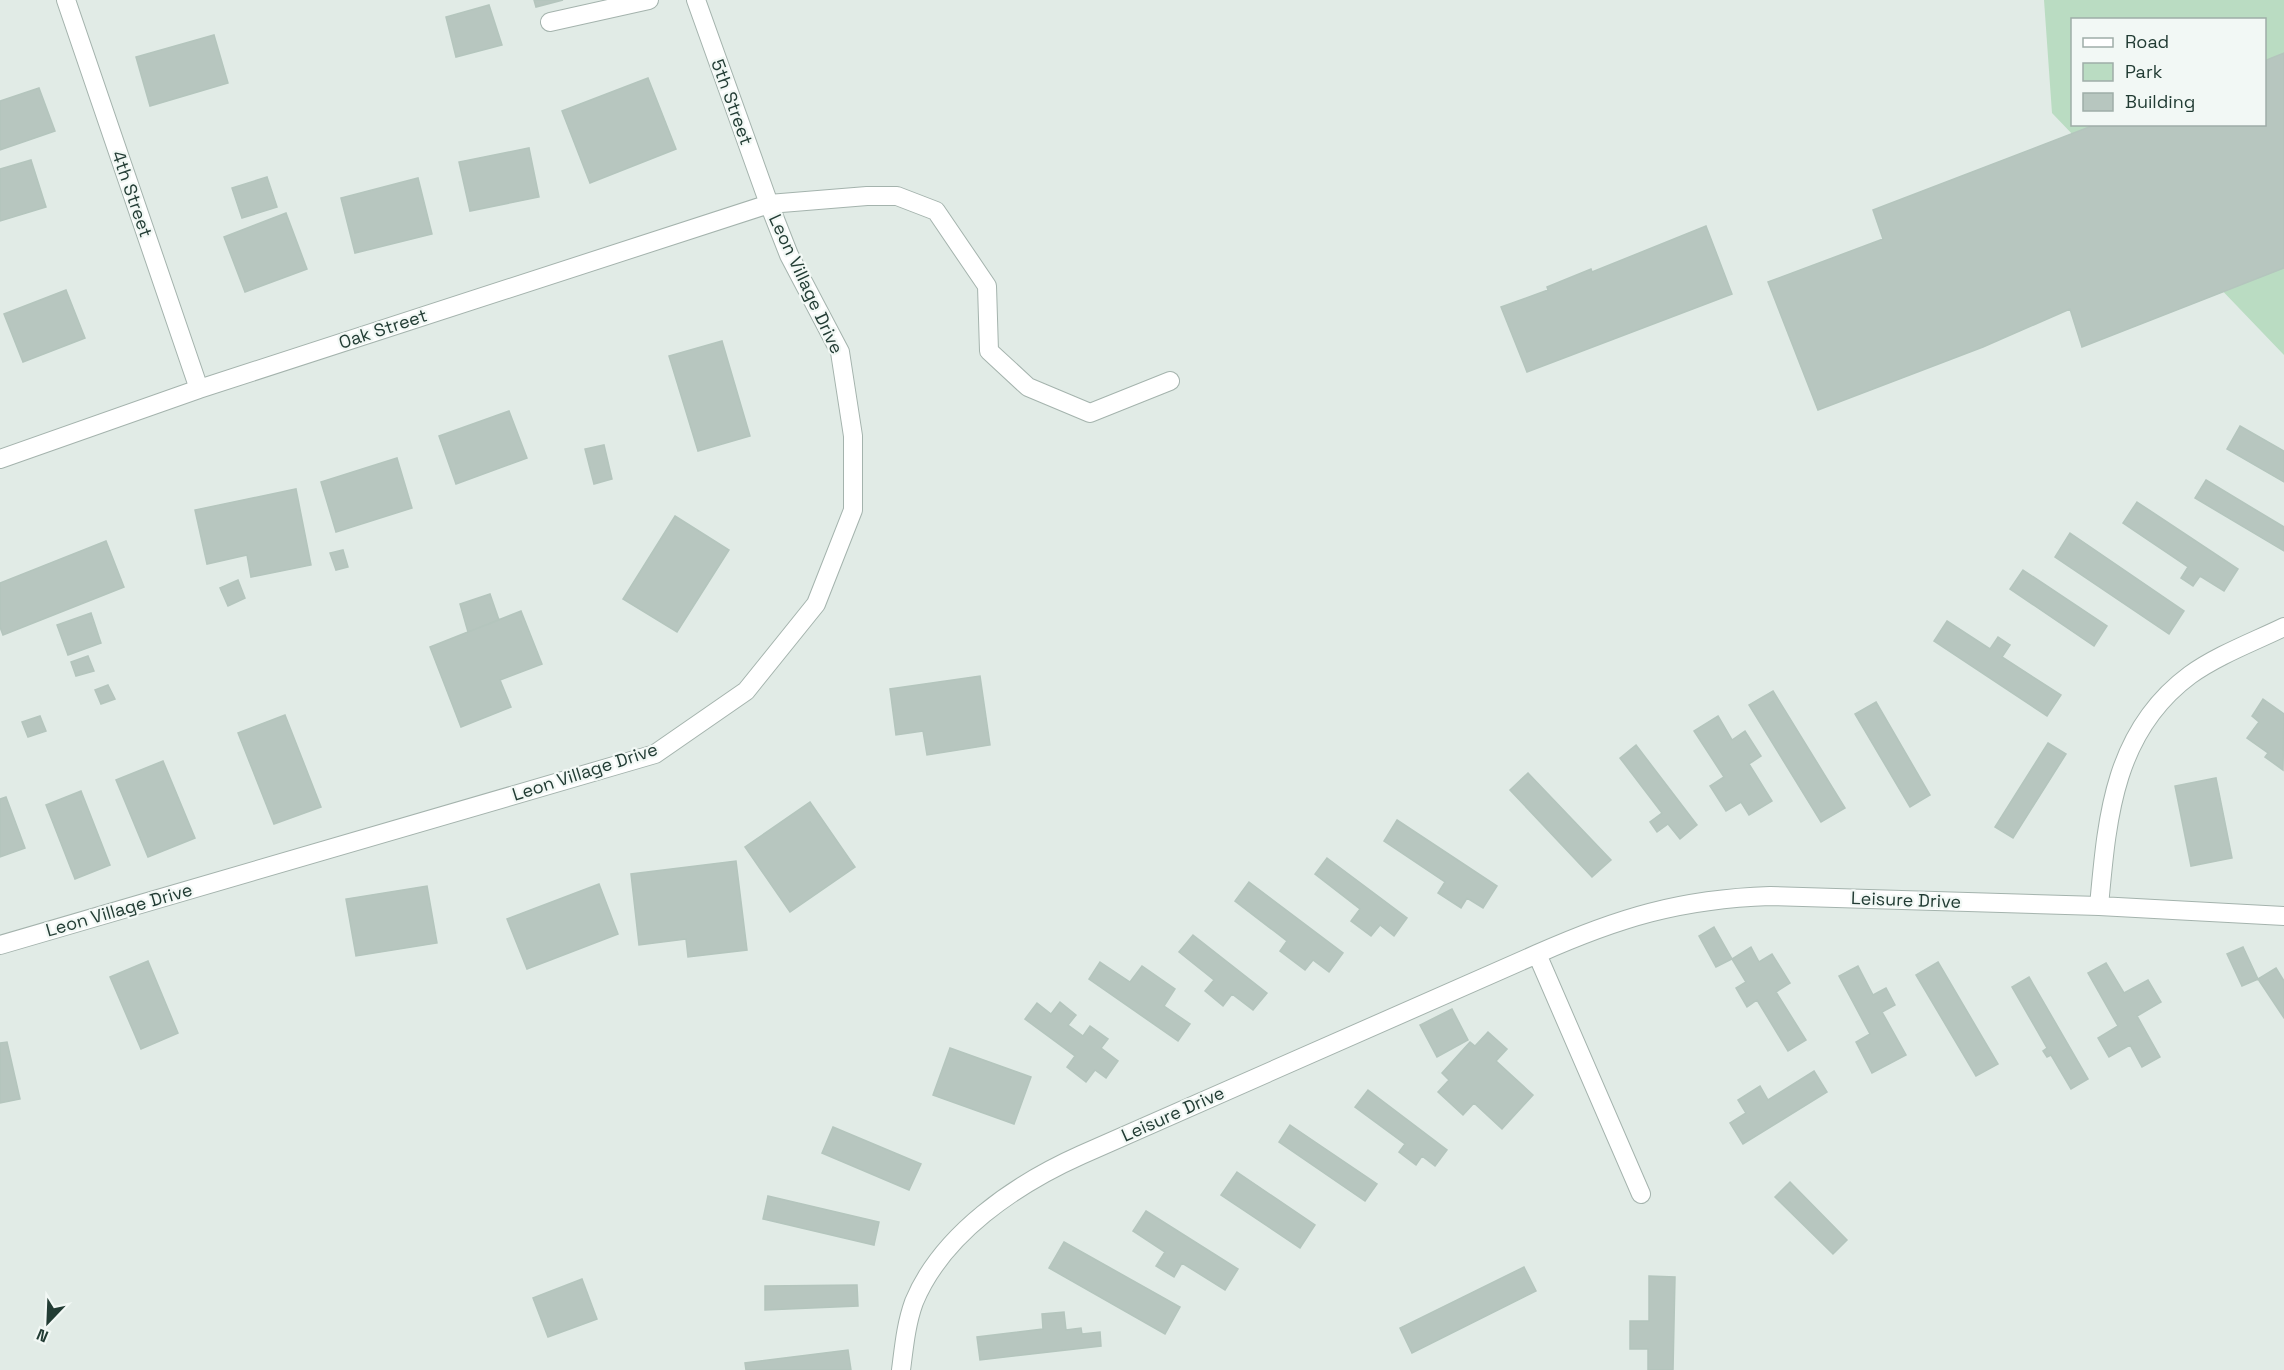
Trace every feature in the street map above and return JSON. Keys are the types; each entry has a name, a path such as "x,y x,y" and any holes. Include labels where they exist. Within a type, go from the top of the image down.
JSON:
{"street":[{"name":"4th Street","path":"66,0 199,389"},
{"path":"550,22 648,0"},
{"name":"5th Street","path":"696,0 769,204"},
{"name":"Oak Street","path":"0,459 199,389 769,204 867,196 897,196 936,211 987,286 989,351 1028,387 1090,413 1170,381"},
{"name":"Leon Village Drive","path":"0,945 655,754 746,691 816,604 853,510 853,436 840,352 789,255 769,204"},
{"path":"2099,906 2107,821 2127,756 2142,726 2163,700 2190,675 2221,657 2284,627"},
{"name":"Leisure Drive","path":"901,1370 906,1332 914,1302 929,1276 964,1232 989,1209 1019,1188 1061,1164 1591,930 1684,904 1726,897 1770,896 2099,906 2284,916"},
{"path":"1537,954 1641,1194"}],"green space":[{"path":"2044,0 2284,0 2284,355 2052,113"}],"building":[{"path":"534,0 563,0 536,7"},
{"path":"489,5 502,45 456,57 446,17"},
{"path":"214,35 228,83 150,106 136,57"},
{"path":"2284,53 2284,268 2082,347 2070,309 1983,347 1818,410 1768,282 1883,239 1873,210 2092,126 2266,126 2266,60"},
{"path":"648,78 676,149 590,183 562,111"},
{"path":"39,88 55,131 0,150 0,101"},
{"path":"529,148 539,197 470,211 459,162"},
{"path":"31,160 46,207 0,221 0,169"},
{"path":"267,177 277,207 242,218 232,188"},
{"path":"418,178 432,234 355,253 341,198"},
{"path":"286,213 307,269 245,292 224,237"},
{"path":"1706,226 1732,294 1527,372 1501,307 1548,290 1547,287 1591,269 1592,272"},
{"path":"66,290 85,338 23,362 4,314"},
{"path":"722,341 750,436 698,451 669,356"},
{"path":"509,411 527,458 456,484 439,436"},
{"path":"2240,426 2284,451 2284,482 2227,449"},
{"path":"604,445 612,479 594,484 585,449"},
{"path":"397,458 412,508 336,532 321,482"},
{"path":"2206,480 2284,527 2284,551 2195,498"},
{"path":"296,489 311,565 251,577 247,555 207,564 195,510"},
{"path":"2137,502 2238,569 2224,591 2200,576 2193,586 2181,578 2188,567 2123,523"},
{"path":"675,516 729,550 677,632 623,599"},
{"path":"2070,533 2184,611 2169,634 2055,557"},
{"path":"106,541 124,587 3,635 0,627 0,583"},
{"path":"343,550 348,567 336,570 330,553"},
{"path":"2023,570 2107,626 2094,646 2010,589"},
{"path":"238,580 245,598 228,606 220,588"},
{"path":"490,594 499,620 468,632 460,604"},
{"path":"521,611 542,664 500,680 511,707 461,727 430,647"},
{"path":"91,613 101,643 68,655 57,625"},
{"path":"1947,621 1990,649 1998,637 2010,645 2002,657 2061,695 2047,716 1934,641"},
{"path":"88,656 94,671 76,676 71,662"},
{"path":"980,676 990,745 927,755 923,731 896,735 890,689"},
{"path":"108,685 115,699 101,704 95,690"},
{"path":"1773,691 1845,808 1821,822 1749,705"},
{"path":"2263,699 2284,714 2283,770 2265,757 2268,753 2247,738 2259,722 2252,716"},
{"path":"1876,702 1930,795 1910,807 1855,714"},
{"path":"285,715 321,807 274,824 238,733"},
{"path":"40,716 46,731 28,737 22,722"},
{"path":"1718,716 1732,740 1745,731 1761,756 1749,764 1772,801 1749,815 1741,802 1726,811 1710,786 1724,777 1694,731"},
{"path":"2048,743 2066,754 2013,838 1995,827"},
{"path":"1636,745 1697,825 1680,839 1668,824 1657,832 1650,822 1662,813 1620,758"},
{"path":"163,761 195,838 148,857 116,780"},
{"path":"1528,773 1611,860 1592,877 1510,790"},
{"path":"2216,778 2232,858 2191,866 2175,786"},
{"path":"81,791 110,865 75,879 46,805"},
{"path":"6,797 25,848 0,857 0,799"},
{"path":"810,802 855,867 790,912 745,847"},
{"path":"1397,820 1497,886 1483,908 1467,898 1461,908 1438,893 1445,882 1384,841"},
{"path":"1327,858 1407,918 1394,936 1380,925 1371,936 1351,921 1360,909 1315,874"},
{"path":"736,861 747,950 688,957 686,939 639,945 631,874"},
{"path":"1249,882 1343,953 1329,972 1313,960 1305,970 1280,951 1287,941 1235,901"},
{"path":"599,884 618,934 527,969 507,919"},
{"path":"427,886 437,943 356,956 346,899"},
{"path":"1714,927 1732,959 1716,967 1699,936"},
{"path":"1193,935 1267,993 1253,1010 1232,994 1223,1006 1205,991 1214,980 1179,952"},
{"path":"1751,947 1759,962 1772,954 1790,983 1776,992 1806,1040 1788,1051 1757,1000 1747,1007 1736,988 1746,982 1732,959"},
{"path":"2243,947 2258,979 2242,986 2227,954"},
{"path":"148,961 178,1033 141,1049 110,977"},
{"path":"1100,962 1130,982 1142,966 1175,989 1164,1006 1190,1024 1178,1041 1089,979"},
{"path":"1938,962 1998,1064 1976,1076 1916,975"},
{"path":"2106,963 2124,993 2148,980 2161,1002 2137,1016 2160,1057 2142,1067 2130,1045 2109,1057 2098,1038 2118,1026 2088,973"},
{"path":"1858,966 1873,995 1886,988 1895,1005 1882,1012 1906,1055 1872,1073 1856,1042 1870,1034 1839,976"},
{"path":"2276,968 2284,981 2284,1018 2258,979"},
{"path":"2029,977 2088,1079 2071,1089 2051,1055 2047,1057 2043,1051 2047,1048 2012,987"},
{"path":"1060,1002 1076,1015 1068,1025 1083,1036 1090,1026 1108,1039 1101,1048 1118,1061 1106,1078 1095,1070 1086,1082 1067,1067 1075,1056 1025,1019 1037,1003 1051,1014"},
{"path":"1452,1009 1468,1040 1437,1057 1420,1025"},
{"path":"1488,1032 1507,1049 1496,1061 1533,1095 1502,1129 1474,1103 1463,1115 1438,1092 1449,1080 1442,1073 1470,1042 1475,1046"},
{"path":"7,1042 20,1099 0,1103 0,1043"},
{"path":"950,1048 1031,1077 1014,1124 933,1095"},
{"path":"1814,1071 1827,1092 1743,1144 1730,1123 1746,1113 1738,1100 1760,1086 1768,1100"},
{"path":"1368,1090 1447,1150 1435,1166 1422,1156 1416,1165 1399,1152 1405,1144 1355,1107"},
{"path":"1290,1125 1377,1184 1365,1201 1279,1142"},
{"path":"833,1127 921,1164 909,1190 822,1153"},
{"path":"1237,1172 1315,1225 1300,1248 1221,1195"},
{"path":"1790,1182 1847,1240 1833,1254 1775,1197"},
{"path":"768,1196 879,1222 874,1245 763,1219"},
{"path":"1146,1211 1238,1269 1225,1290 1182,1263 1174,1277 1156,1266 1165,1252 1133,1231"},
{"path":"1064,1242 1180,1307 1165,1334 1049,1268"},
{"path":"1524,1267 1536,1291 1412,1353 1400,1328"},
{"path":"1649,1276 1675,1277 1673,1370 1648,1370 1648,1349 1630,1349 1630,1321 1649,1321"},
{"path":"582,1279 597,1319 548,1337 533,1298"},
{"path":"857,1285 858,1306 765,1310 765,1286"},
{"path":"1064,1312 1066,1330 1081,1328 1082,1334 1100,1332 1101,1346 980,1360 977,1337 1043,1329 1042,1314"},
{"path":"848,1350 851,1370 746,1370 745,1363"}]}
